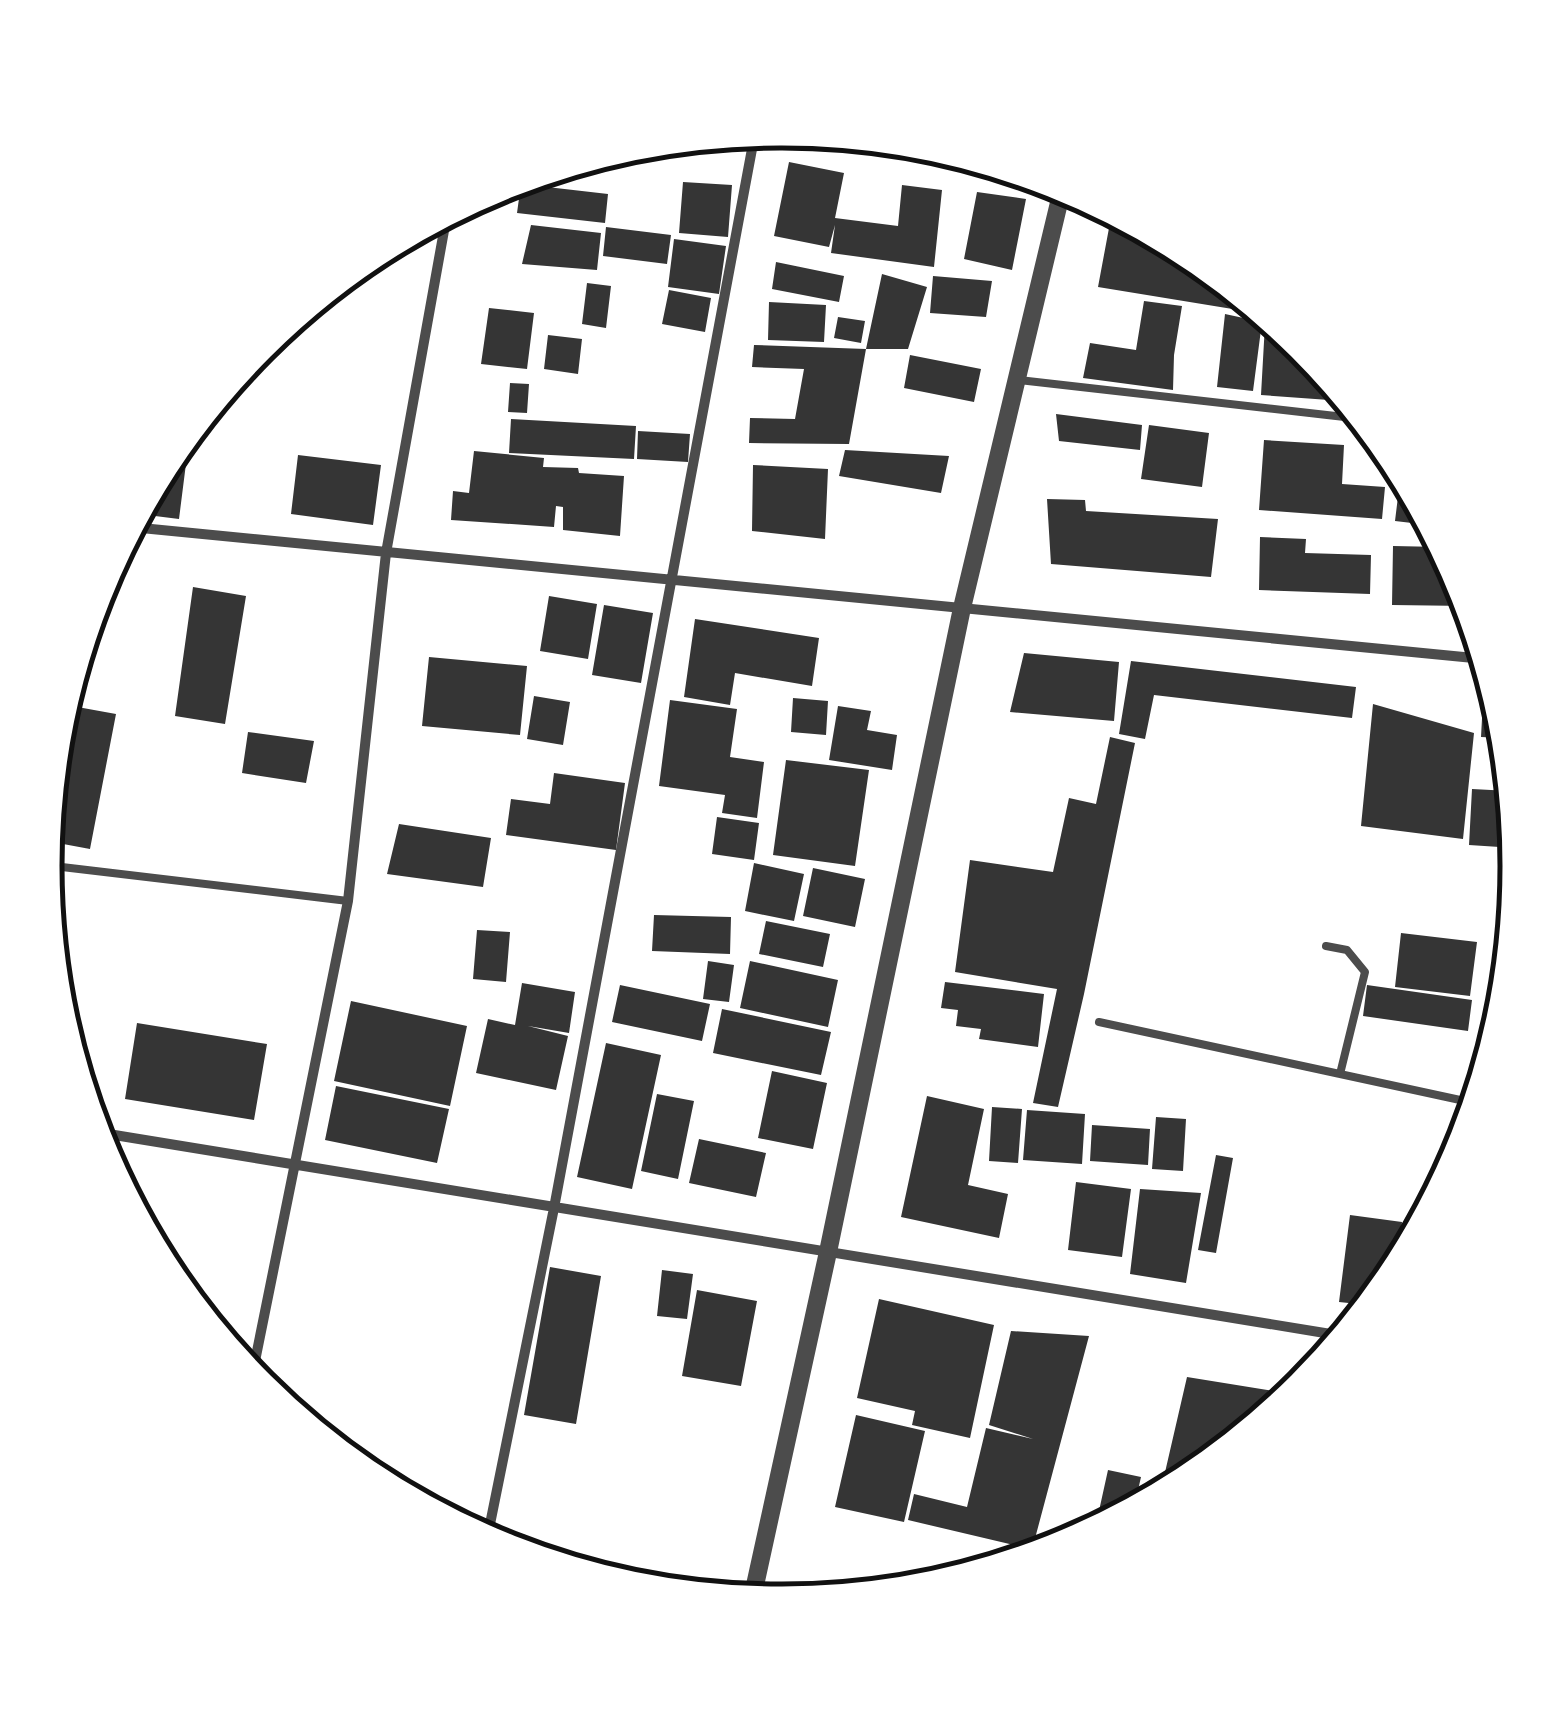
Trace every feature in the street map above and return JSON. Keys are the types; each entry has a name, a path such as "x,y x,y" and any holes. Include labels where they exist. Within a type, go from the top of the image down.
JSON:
{"street":[{"path":"490,1523 554,1208 751,149"},
{"path":"755,1583 962,608 1060,204"},
{"path":"256,1356 348,901 386,553 445,232"},
{"path":"147,529 1468,657"},
{"path":"115,1135 1326,1333"}],"lane":[{"path":"1019,380 1341,417"},
{"path":"62,867 348,901"},
{"path":"1326,946 1348,950 1365,972 1340,1074"},
{"path":"1100,1022 1460,1100"}],"building":[{"path":"789,162 844,173 835,218 898,226 902,185 942,190 934,267 831,253 835,225 829,247 774,236"},
{"path":"683,182 732,185 728,237 679,233"},
{"path":"547,187 608,194 605,223 517,213 519,197"},
{"path":"977,192 1026,199 1012,270 964,259"},
{"path":"531,225 601,233 597,270 522,264"},
{"path":"606,227 671,235 667,264 603,256"},
{"path":"1109,227 1180,269 1234,309 1098,287"},
{"path":"674,239 726,246 719,294 668,287"},
{"path":"776,262 844,276 839,302 772,289"},
{"path":"882,274 927,287 908,349 866,349"},
{"path":"933,276 992,281 986,317 930,313"},
{"path":"587,283 611,286 606,328 582,324"},
{"path":"669,290 711,298 705,332 662,324"},
{"path":"1144,301 1182,306 1173,390 1083,378 1090,343 1136,350"},
{"path":"769,302 826,305 824,342 768,340"},
{"path":"489,308 534,313 527,369 481,364"},
{"path":"1225,314 1246,318 1261,331 1253,391 1217,387"},
{"path":"838,317 865,321 861,343 834,338"},
{"path":"548,335 582,339 578,374 544,369"},
{"path":"1264,335 1327,400 1261,395"},
{"path":"754,345 866,349 849,444 749,443 750,418 795,419 804,369 752,367"},
{"path":"910,355 981,369 974,402 904,388"},
{"path":"510,383 529,384 527,413 508,412"},
{"path":"1056,414 1142,425 1140,450 1059,441"},
{"path":"511,419 636,426 634,459 509,453"},
{"path":"1149,425 1209,433 1202,487 1141,479"},
{"path":"638,431 690,434 688,462 637,459"},
{"path":"1264,440 1344,445 1342,484 1385,487 1382,519 1259,510"},
{"path":"845,450 949,456 941,493 839,476"},
{"path":"474,451 544,458 543,467 624,476 620,536 563,530 563,507 556,506 554,527 451,520 453,491 469,493"},
{"path":"298,455 381,465 373,525 291,514"},
{"path":"186,464 179,519 154,516"},
{"path":"753,465 828,469 825,539 752,531"},
{"path":"1047,499 1085,500 1086,511 1218,519 1211,577 1051,564"},
{"path":"1398,499 1412,523 1395,521"},
{"path":"1260,537 1306,539 1305,553 1371,555 1370,594 1259,590"},
{"path":"1393,546 1424,547 1450,606 1392,605"},
{"path":"193,587 246,596 225,724 175,716"},
{"path":"549,596 597,604 588,659 540,651"},
{"path":"604,605 653,613 641,683 592,675"},
{"path":"695,619 819,638 812,686 735,673 730,705 684,697"},
{"path":"1024,653 1119,662 1114,721 1010,712"},
{"path":"429,657 527,666 520,735 422,726"},
{"path":"1131,661 1356,687 1352,718 1154,695 1145,739 1119,734"},
{"path":"534,696 570,702 563,745 527,739"},
{"path":"793,698 828,701 826,735 791,732"},
{"path":"670,700 737,709 730,757 764,762 757,818 722,813 725,795 659,786"},
{"path":"1373,704 1474,733 1463,839 1361,826"},
{"path":"838,706 871,711 867,730 897,735 892,770 829,760"},
{"path":"80,708 116,714 90,849 63,844 69,772"},
{"path":"1482,711 1488,737 1481,737"},
{"path":"248,732 314,741 306,783 242,773"},
{"path":"1110,737 1135,743 1084,994 1058,1107 1033,1103 1057,989 955,972 970,860 1053,872 1069,798 1096,804"},
{"path":"786,760 869,770 855,866 773,855"},
{"path":"554,773 625,783 616,850 506,835 511,799 550,804"},
{"path":"1472,789 1495,790 1499,847 1469,845"},
{"path":"717,817 759,823 754,860 712,854"},
{"path":"399,824 491,838 483,887 387,874"},
{"path":"754,863 804,874 794,921 745,911"},
{"path":"813,868 865,879 855,927 803,916"},
{"path":"654,915 731,917 730,954 652,951"},
{"path":"766,921 830,934 823,967 759,954"},
{"path":"477,930 510,932 506,982 473,979"},
{"path":"1401,933 1477,942 1470,996 1395,987"},
{"path":"708,961 734,965 729,1002 703,999"},
{"path":"750,961 838,980 828,1027 740,1008"},
{"path":"945,982 1044,994 1038,1047 979,1039 981,1029 956,1026 958,1010 941,1008"},
{"path":"522,983 575,992 569,1033 528,1026 568,1036 556,1090 476,1073 488,1019 515,1025"},
{"path":"620,985 710,1004 702,1041 612,1022"},
{"path":"1367,985 1472,1000 1468,1031 1363,1016"},
{"path":"351,1001 467,1026 450,1106 334,1081"},
{"path":"722,1009 831,1032 821,1075 713,1053"},
{"path":"137,1023 267,1044 254,1120 125,1099"},
{"path":"606,1043 661,1055 632,1189 577,1177"},
{"path":"772,1071 827,1083 813,1149 758,1138"},
{"path":"336,1086 449,1109 437,1163 325,1140"},
{"path":"657,1094 694,1101 678,1179 641,1171"},
{"path":"927,1096 984,1109 968,1185 1008,1194 999,1238 901,1217"},
{"path":"992,1107 1022,1109 1018,1163 989,1161"},
{"path":"1027,1110 1085,1114 1082,1164 1023,1160"},
{"path":"1156,1117 1186,1119 1183,1171 1152,1169"},
{"path":"1092,1125 1150,1129 1148,1165 1090,1161"},
{"path":"699,1139 766,1153 756,1197 689,1183"},
{"path":"1216,1155 1233,1158 1216,1253 1198,1250"},
{"path":"1076,1182 1131,1189 1122,1257 1068,1250"},
{"path":"1140,1189 1201,1193 1186,1283 1130,1274"},
{"path":"1350,1215 1402,1222 1351,1303 1339,1302"},
{"path":"550,1267 601,1276 576,1424 524,1415"},
{"path":"662,1270 693,1274 687,1319 657,1316"},
{"path":"697,1290 757,1301 741,1386 682,1376"},
{"path":"879,1299 994,1325 970,1438 912,1425 915,1411 857,1398"},
{"path":"1011,1331 1089,1336 1035,1538 1014,1545 908,1520 914,1494 967,1507 986,1428 1033,1439 989,1425"},
{"path":"1187,1377 1271,1391 1218,1436 1165,1472"},
{"path":"856,1415 925,1431 904,1522 835,1507"},
{"path":"1108,1470 1141,1477 1138,1489 1099,1510"}]}
